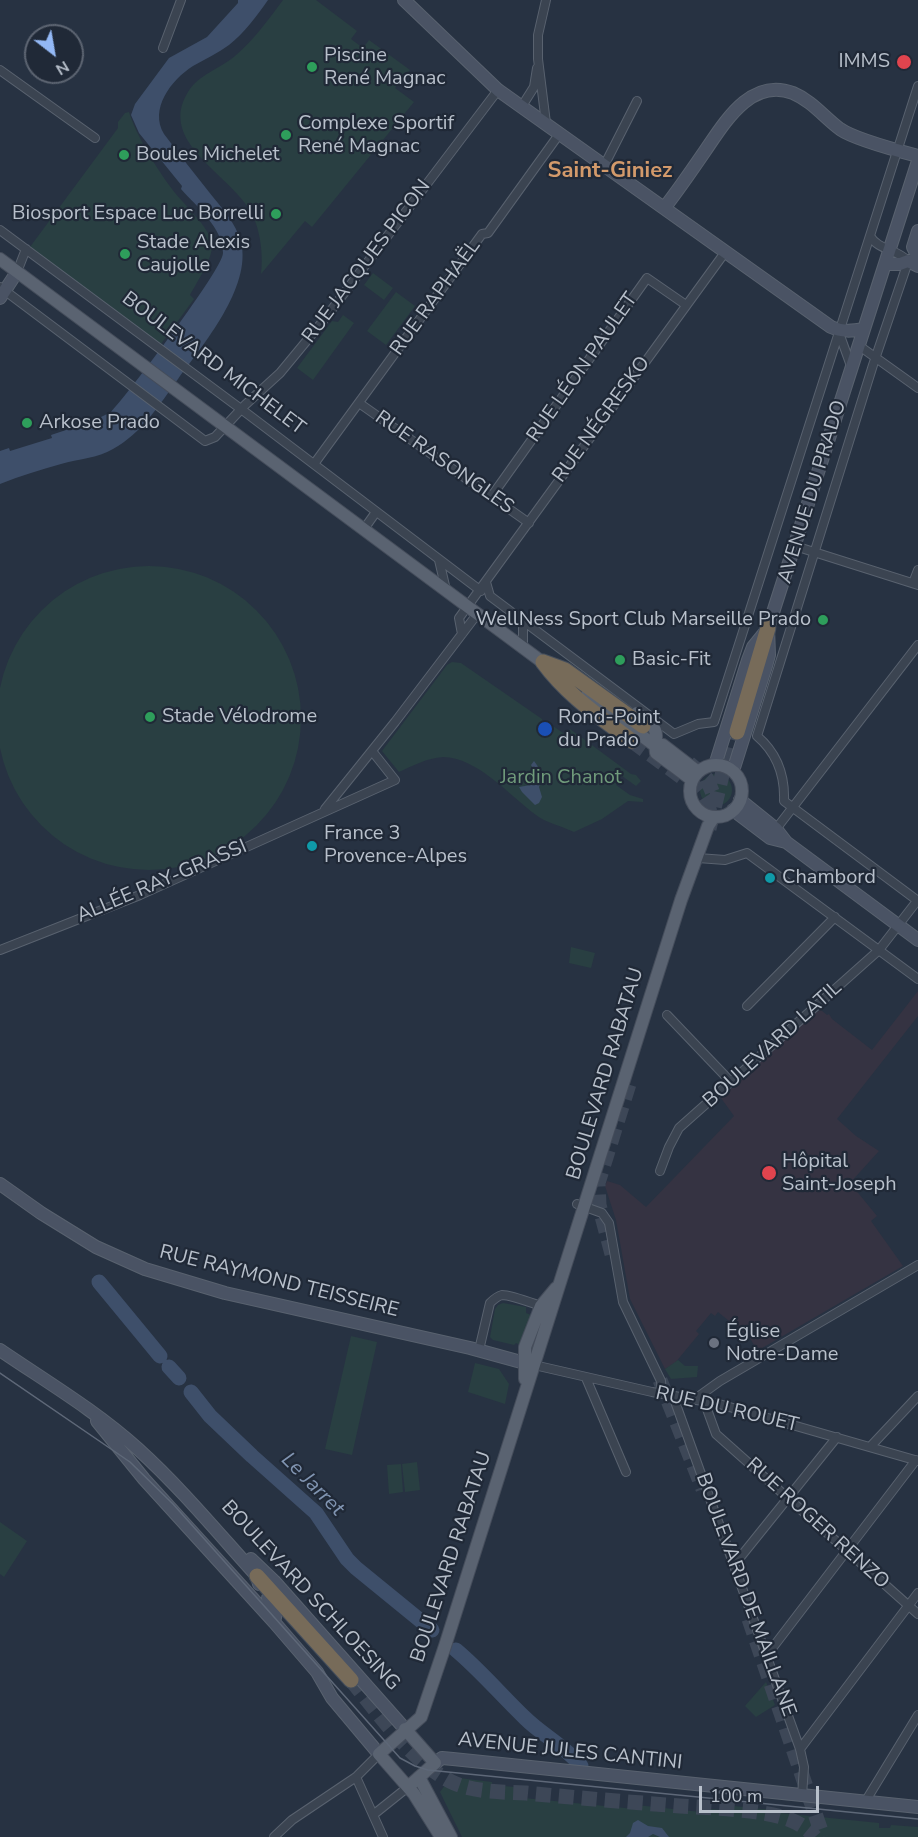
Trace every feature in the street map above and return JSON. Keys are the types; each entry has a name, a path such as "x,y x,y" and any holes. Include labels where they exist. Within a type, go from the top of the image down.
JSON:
{"highway":[{"path":"735,731 768,628"},
{"path":"543,662 565,670 643,726"},
{"path":"543,662 574,698 632,741"},
{"path":"257,1576 351,1680"}],"main road":[{"path":"404,0 498,90 838,330 864,329"},
{"path":"665,207 729,116 747,100 772,90 793,93 819,109 842,130 918,156"},
{"name":"AVENUE DU PRADO","path":"715,765 753,647 768,628 918,161"},
{"name":"AVENUE DU PRADO","path":"914,258 918,231"},
{"path":"885,264 900,264 914,258"},
{"path":"0,259 543,662 557,661 567,665 651,723 657,738 654,745 663,745 695,776"},
{"path":"1,292 17,272"},
{"name":"AVENUE DU PRADO","path":"733,771 769,655 768,628"},
{"path":"715,765 733,771 742,788 737,805 723,816 714,817 701,812 692,800 690,789 695,776 706,767 715,765"},
{"path":"737,805 776,829 786,842 918,940"},
{"path":"737,805 770,838 786,842"},
{"name":"BOULEVARD RABATAU","path":"690,875 690,856 701,812"},
{"name":"BOULEVARD RABATAU","path":"529,1364 539,1348 581,1206 690,875 708,826 714,817"},
{"name":"RUE RAYMOND TEISSEIRE","path":"1,1187 96,1247 146,1269 225,1293 479,1350 529,1364"},
{"name":"BOULEVARD RABATAU","path":"379,1754 421,1717 526,1391 529,1364 525,1347 541,1306 559,1285"},
{"name":"BOULEVARD SCHLOESING","path":"0,1350 88,1411 137,1449 183,1494 257,1576 260,1589 277,1608 274,1622"},
{"name":"BOULEVARD SCHLOESING","path":"88,1411 144,1479 318,1672 332,1698 379,1754"},
{"name":"BOULEVARD SCHLOESING","path":"183,1494 197,1502 240,1549 274,1581 405,1729"},
{"path":"405,1729 435,1763 408,1787"},
{"path":"379,1754 408,1787 441,1837"},
{"name":"AVENUE JULES CANTINI","path":"435,1763 442,1758 918,1807"},
{"path":"419,1778 451,1837"}],"street":[{"path":"164,48 181,0"},
{"path":"546,0 538,35 538,87 546,123"},
{"path":"0,70 95,138"},
{"name":"AVENUE DU PRADO","path":"523,621 674,734 698,723 714,722 918,86"},
{"path":"522,106 538,87"},
{"name":"RUE JACQUES PICON","path":"225,426 280,373 323,321 498,90"},
{"path":"604,164 637,101"},
{"name":"RUE RAPHAËL","path":"314,464 482,234 488,232 560,133"},
{"name":"BOULEVARD MICHELET","path":"0,230 481,591"},
{"path":"870,236 875,243 914,258"},
{"path":"17,272 26,249"},
{"name":"RUE NÉGRESKO","path":"473,610 486,582 726,251"},
{"name":"AVENUE DU PRADO","path":"794,808 784,801 784,783 778,762 770,749 757,736 876,358 914,258"},
{"name":"RUE LÉON PAULET","path":"491,497 647,278 686,305"},
{"path":"1,292 159,405 205,441 215,437 225,426"},
{"path":"838,330 851,367"},
{"path":"858,345 918,388"},
{"name":"RUE RASONGLES","path":"359,403 529,523"},
{"path":"364,529 376,512"},
{"path":"795,546 916,584 918,570"},
{"path":"439,560 447,590"},
{"path":"486,582 490,596 523,621 523,647"},
{"name":"ALLÉE RAY-GRASSI","path":"323,812 462,634 459,618 473,610"},
{"path":"776,829 918,645"},
{"path":"728,674 742,679"},
{"name":"ALLÉE RAY-GRASSI","path":"0,950 140,895 395,780 372,751"},
{"path":"794,808 918,901 898,927"},
{"path":"698,858 725,860 747,853 918,979"},
{"path":"747,1005 835,917"},
{"name":"BOULEVARD LATIL","path":"660,1171 679,1128 879,951 898,927"},
{"path":"667,1016 731,1082"},
{"path":"581,1206 602,1213 606,1217 623,1302 662,1381 662,1394"},
{"path":"700,1400 720,1381 918,1265"},
{"path":"479,1350 490,1303 496,1298 503,1295 541,1306"},
{"name":"BOULEVARD RABATAU","path":"539,1348 543,1317 541,1306"},
{"name":"RUE DU ROUET","path":"529,1364 586,1378 700,1400 917,1460"},
{"path":"586,1378 626,1472"},
{"name":"BOULEVARD DE MAILLANE","path":"673,1396 800,1749 804,1767 802,1796"},
{"path":"870,1447 918,1396"},
{"name":"RUE ROGER RENZO","path":"700,1400 716,1434 918,1614"},
{"path":"734,1565 837,1437"},
{"path":"767,1655 917,1460"},
{"path":"800,1749 918,1593"},
{"path":"864,1802 918,1715"},
{"path":"274,1837 292,1820 356,1777 379,1754"},
{"path":"356,1777 383,1837"},
{"path":"373,1815 408,1787"}],"shaded area":[{"name":"Hôpital Saint-Joseph","path":"918,991 918,1016 837,1119 856,1136 879,1151 850,1183 877,1216 871,1221 903,1266 757,1351 750,1338 718,1312 715,1316 711,1313 696,1331 699,1334 675,1363 665,1369 630,1299 616,1220 605,1186 607,1181 620,1185 646,1207 734,1116 721,1098 815,1013 821,1010 829,1014 832,1019 872,1050"}],"green space":[{"name":"Complexe Sportif René Magnac","path":"283,0 316,0 357,31 351,39 363,48 369,40 410,70 395,88 414,102 312,227 305,221 261,274 261,245 253,216 243,201 189,143 182,128 181,111 188,92 193,86 242,50"},
{"name":"Stade Alexis Caujolle","path":"129,112 154,162 172,189 206,230 212,244 207,263 190,295 194,299 161,344 30,247 118,128 118,122 125,113"},
{"path":"373,273 393,288 384,300 364,285"},
{"path":"396,292 415,306 386,345 367,331"},
{"path":"343,315 354,323 313,380 297,368 332,321 338,322"},
{"name":"Stade Vélodrome","path":"134,566 164,566 193,572 221,584 246,600 267,621 283,646 295,674 301,703 301,733 290,776 276,803 257,826 234,845 207,859 164,870 134,870 105,864 77,852 52,836 31,815 15,790 3,762 -3,733 -3,703 3,674 15,646 31,621 52,600 77,584 105,572"},
{"name":"Jardin Chanot","path":"452,662 461,663 542,719 544,726 550,724 566,735 570,729 631,774 636,775 641,781 636,786 622,776 616,785 630,795 643,799 643,802 628,801 602,819 574,832 540,818 481,770 468,763 443,757 431,759 399,772 382,751 447,665"},
{"path":"716,774 727,779 732,790 727,801 716,806 705,801 700,790 705,779"},
{"path":"571,947 595,953 591,968 569,963"},
{"path":"503,1303 526,1307 526,1313 531,1315 520,1345 493,1340 490,1337 495,1309"},
{"path":"351,1336 377,1342 352,1455 325,1449"},
{"path":"678,1360 685,1366 698,1366 697,1377 671,1379 665,1369"},
{"path":"475,1363 499,1369 509,1384 505,1404 468,1392"},
{"path":"417,1462 420,1490 405,1492 402,1464"},
{"path":"401,1464 403,1492 389,1494 387,1465"},
{"path":"0,1522 27,1541 4,1577 0,1574"},
{"path":"766,1682 775,1705 756,1717 745,1706"},
{"path":"451,1777 515,1787 514,1797 635,1809 636,1805 710,1813 711,1809 733,1811 734,1806 879,1823 879,1828 890,1828 891,1825 918,1827 918,1837 462,1837 440,1792"}],"water":[{"path":"238,0 268,0 235,40 193,66 177,79 165,96 159,115 164,134 228,216 239,235 242,259 239,278 223,315 157,408 123,443 101,454 53,466 0,484 0,451 9,448 10,451 52,438 51,435 93,421 111,412 173,332 219,264 223,253 219,235 139,133 131,115 135,104 169,58 207,37 238,3"},
{"path":"534,761 544,775 539,787 542,797 535,805 519,787 536,784 538,777 531,765"},
{"path":"638,1820 648,1826 662,1828 669,1837 653,1834 648,1837 626,1837 633,1823"}],"waterway":[{"name":"Le Jarret","path":"99,1282 160,1356"},
{"name":"Le Jarret","path":"169,1367 179,1378"},
{"name":"Le Jarret","path":"191,1392 210,1416 316,1513 347,1559 356,1568 432,1630"},
{"name":"Le Jarret","path":"456,1650 525,1718 568,1752 581,1766"}],"tunnel":[{"path":"709,829 733,730"},
{"path":"632,741 694,786 706,801 711,819"},
{"path":"689,763 707,779 716,801"},
{"path":"612,1254 599,1205 598,1183 629,1084"},
{"path":"660,1380 703,1489"},
{"path":"749,1619 823,1837"},
{"path":"351,1680 411,1751 439,1774 462,1786 489,1791 722,1808 768,1814 793,1821 815,1837"}],"tram line":[{"path":"0,1373 130,1462 173,1504 400,1758 415,1766 428,1770 918,1819"}],"place":[{"name":"IMMS","path":"904,62"},
{"name":"Piscine René Magnac","path":"312,67"},
{"name":"Complexe Sportif René Magnac","path":"286,135"},
{"name":"Boules Michelet","path":"124,155"},
{"name":"Biosport Espace Luc Borrelli","path":"276,214"},
{"name":"Stade Alexis Caujolle","path":"125,254"},
{"name":"Arkose Prado","path":"27,423"},
{"name":"WellNess Sport Club Marseille Prado","path":"823,620"},
{"name":"Basic-Fit","path":"620,660"},
{"name":"Stade Vélodrome","path":"150,717"},
{"name":"Rond-Point du Prado","path":"545,729"},
{"name":"France 3 Provence-Alpes","path":"312,846"},
{"name":"Chambord","path":"770,878"},
{"name":"Hôpital Saint-Joseph","path":"769,1173"},
{"name":"Église Notre-Dame","path":"714,1343"}],"district":[{"name":"Saint-Giniez","path":"610,172"}]}
